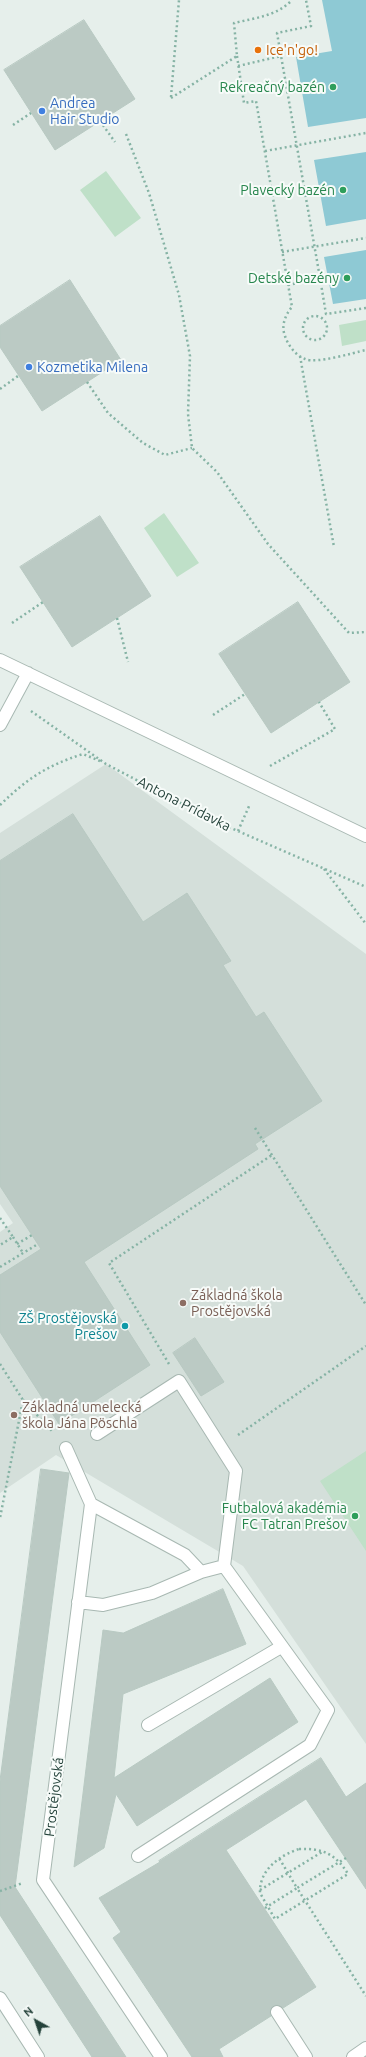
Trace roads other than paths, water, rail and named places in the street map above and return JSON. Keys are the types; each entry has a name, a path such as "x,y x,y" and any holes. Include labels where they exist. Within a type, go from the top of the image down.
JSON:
{"street":[{"path":"0,660 366,836"},
{"path":"0,725 28,673"},
{"path":"97,1434 179,1381 236,1471 224,1566 328,1710 310,1745 138,1856"},
{"path":"66,1448 91,1504 185,1555 201,1572"},
{"name":"Prostějovská","path":"91,1504 43,1880 161,2057"},
{"path":"78,1602 103,1605 152,1593 201,1572 224,1566"},
{"path":"148,1725 282,1647"},
{"path":"0,1998 38,2057"},
{"path":"277,2012 306,2057"},
{"path":"353,2057 366,2048"}],"water":[{"name":"Rekreačný bazén","path":"322,0 366,0 366,118 308,127 296,57 332,51"},
{"name":"Plavecký bazén","path":"366,152 366,219 326,226 314,160"},
{"name":"Detské bazény","path":"366,250 366,299 333,304 324,257"}],"place":[{"name":"Ice'n'go!","path":"258,50"},
{"name":"Rekreačný bazén","path":"333,87"},
{"name":"Andrea Hair Studio","path":"42,111"},
{"name":"Plavecký bazén","path":"343,190"},
{"name":"Detské bazény","path":"347,278"},
{"name":"Kozmetika Milena","path":"29,367"},
{"name":"Základná škola Prostějovská","path":"183,1303"},
{"name":"ZŠ Prostějovská Prešov","path":"125,1326"},
{"name":"Základná umelecká škola Jána Pöschla","path":"14,1415"},
{"name":"Futbalová akadémia FC Tatran Prešov","path":"355,1516"}]}
